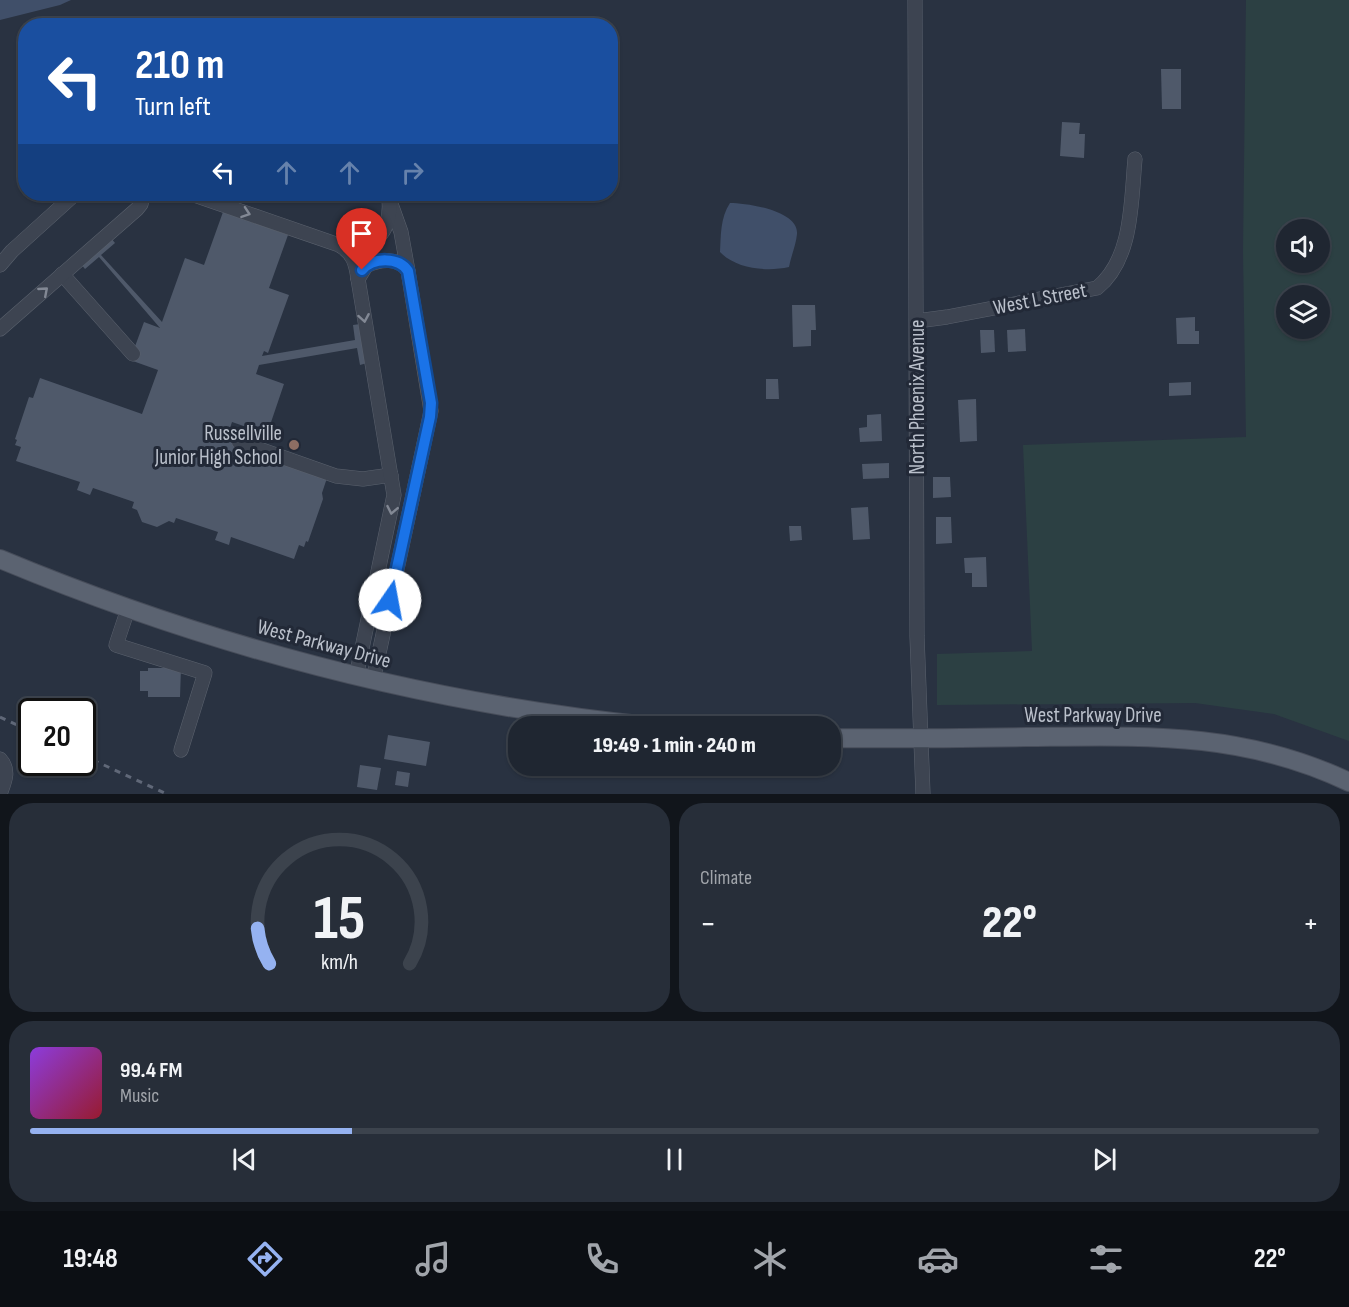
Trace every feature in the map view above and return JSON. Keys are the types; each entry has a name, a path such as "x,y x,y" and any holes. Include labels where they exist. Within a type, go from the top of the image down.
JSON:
{"main road":[{"name":"West Parkway Drive","path":"0,560 128,609 270,654 364,679 500,707 571,716"},
{"name":"West Parkway Drive","path":"841,738 1175,737 1215,741 1257,749 1313,767 1349,782"}],"street":[{"name":"North Phoenix Avenue","path":"915,0 920,739 923,794"},
{"name":"West L Street","path":"917,321 1097,288 1110,278 1127,236 1136,159"},
{"path":"0,265 12,251 67,201"},
{"path":"0,329 140,201"},
{"path":"211,201 354,249 369,244 381,235 387,222 388,201"},
{"path":"364,679 431,411 401,232 389,201"},
{"path":"339,245 352,256 356,264 394,502 364,679"},
{"path":"358,279 366,266 380,262 394,260 405,266 408,271"},
{"path":"62,274 133,354"},
{"path":"239,442 336,476 363,479 391,475"},
{"path":"128,609 116,645 205,673 181,750"},
{"path":"0,759 5,765 6,773 0,794"}],"green space":[{"path":"1246,0 1349,0 1349,741 1274,714 1195,703 937,705 937,654 1032,651 1023,445 1246,437 1243,252"}],"water":[{"path":"0,0 71,0 60,5 0,20"},
{"path":"730,203 760,207 790,219 797,234 789,267 752,268 734,262 720,252 723,221"}],"building":[{"path":"1161,69 1181,69 1181,109 1162,109"},
{"path":"1062,122 1080,123 1079,134 1085,134 1084,158 1060,156"},
{"path":"223,212 288,235 269,288 289,295 268,353 264,351 262,356 355,340 353,325 360,324 367,363 360,365 357,348 259,365 256,374 284,384 267,434 232,422 229,431 241,436 237,447 327,478 322,493 323,499 308,542 306,541 304,547 299,545 294,559 231,537 229,545 215,540 218,532 176,518 174,523 169,521 157,527 142,522 137,510 132,508 134,502 93,488 90,495 77,490 80,482 16,461 21,447 15,445 17,440 15,439 29,397 33,398 40,378 142,414 158,370 130,360 144,322 160,328 99,257 85,269 81,264 111,238 115,243 101,255 162,322 185,258 204,265"},
{"path":"792,305 815,305 816,330 811,330 811,346 793,347"},
{"path":"1195,317 1195,331 1199,331 1199,344 1177,344 1176,318"},
{"path":"1025,329 1026,351 1008,352 1007,330"},
{"path":"980,330 994,330 995,352 981,353"},
{"path":"766,379 778,379 779,399 766,399"},
{"path":"1191,382 1191,395 1169,396 1169,383"},
{"path":"976,399 977,441 960,442 958,400"},
{"path":"881,414 882,441 860,442 859,428 867,427 867,415"},
{"path":"889,463 889,478 863,479 862,464"},
{"path":"933,477 950,477 951,497 933,498"},
{"path":"868,507 870,539 853,540 851,508"},
{"path":"936,517 951,517 952,543 936,544"},
{"path":"789,526 801,526 802,540 790,541"},
{"path":"986,557 987,587 972,587 972,573 965,573 964,558"},
{"path":"148,668 181,668 180,697 148,697 148,691 140,691 140,671 148,671"},
{"path":"388,735 430,742 426,766 384,759"},
{"path":"360,765 381,768 377,790 357,787"},
{"path":"397,771 410,773 408,787 395,785"}],"railway":[{"path":"0,717 18,725"},
{"path":"96,761 167,794"}],"place":[{"name":"Russellville Junior High School","path":"294,445"}],"route":[{"path":"362,270 372,263 394,260 405,266 408,271 431,403 430,417 390,600"}]}
